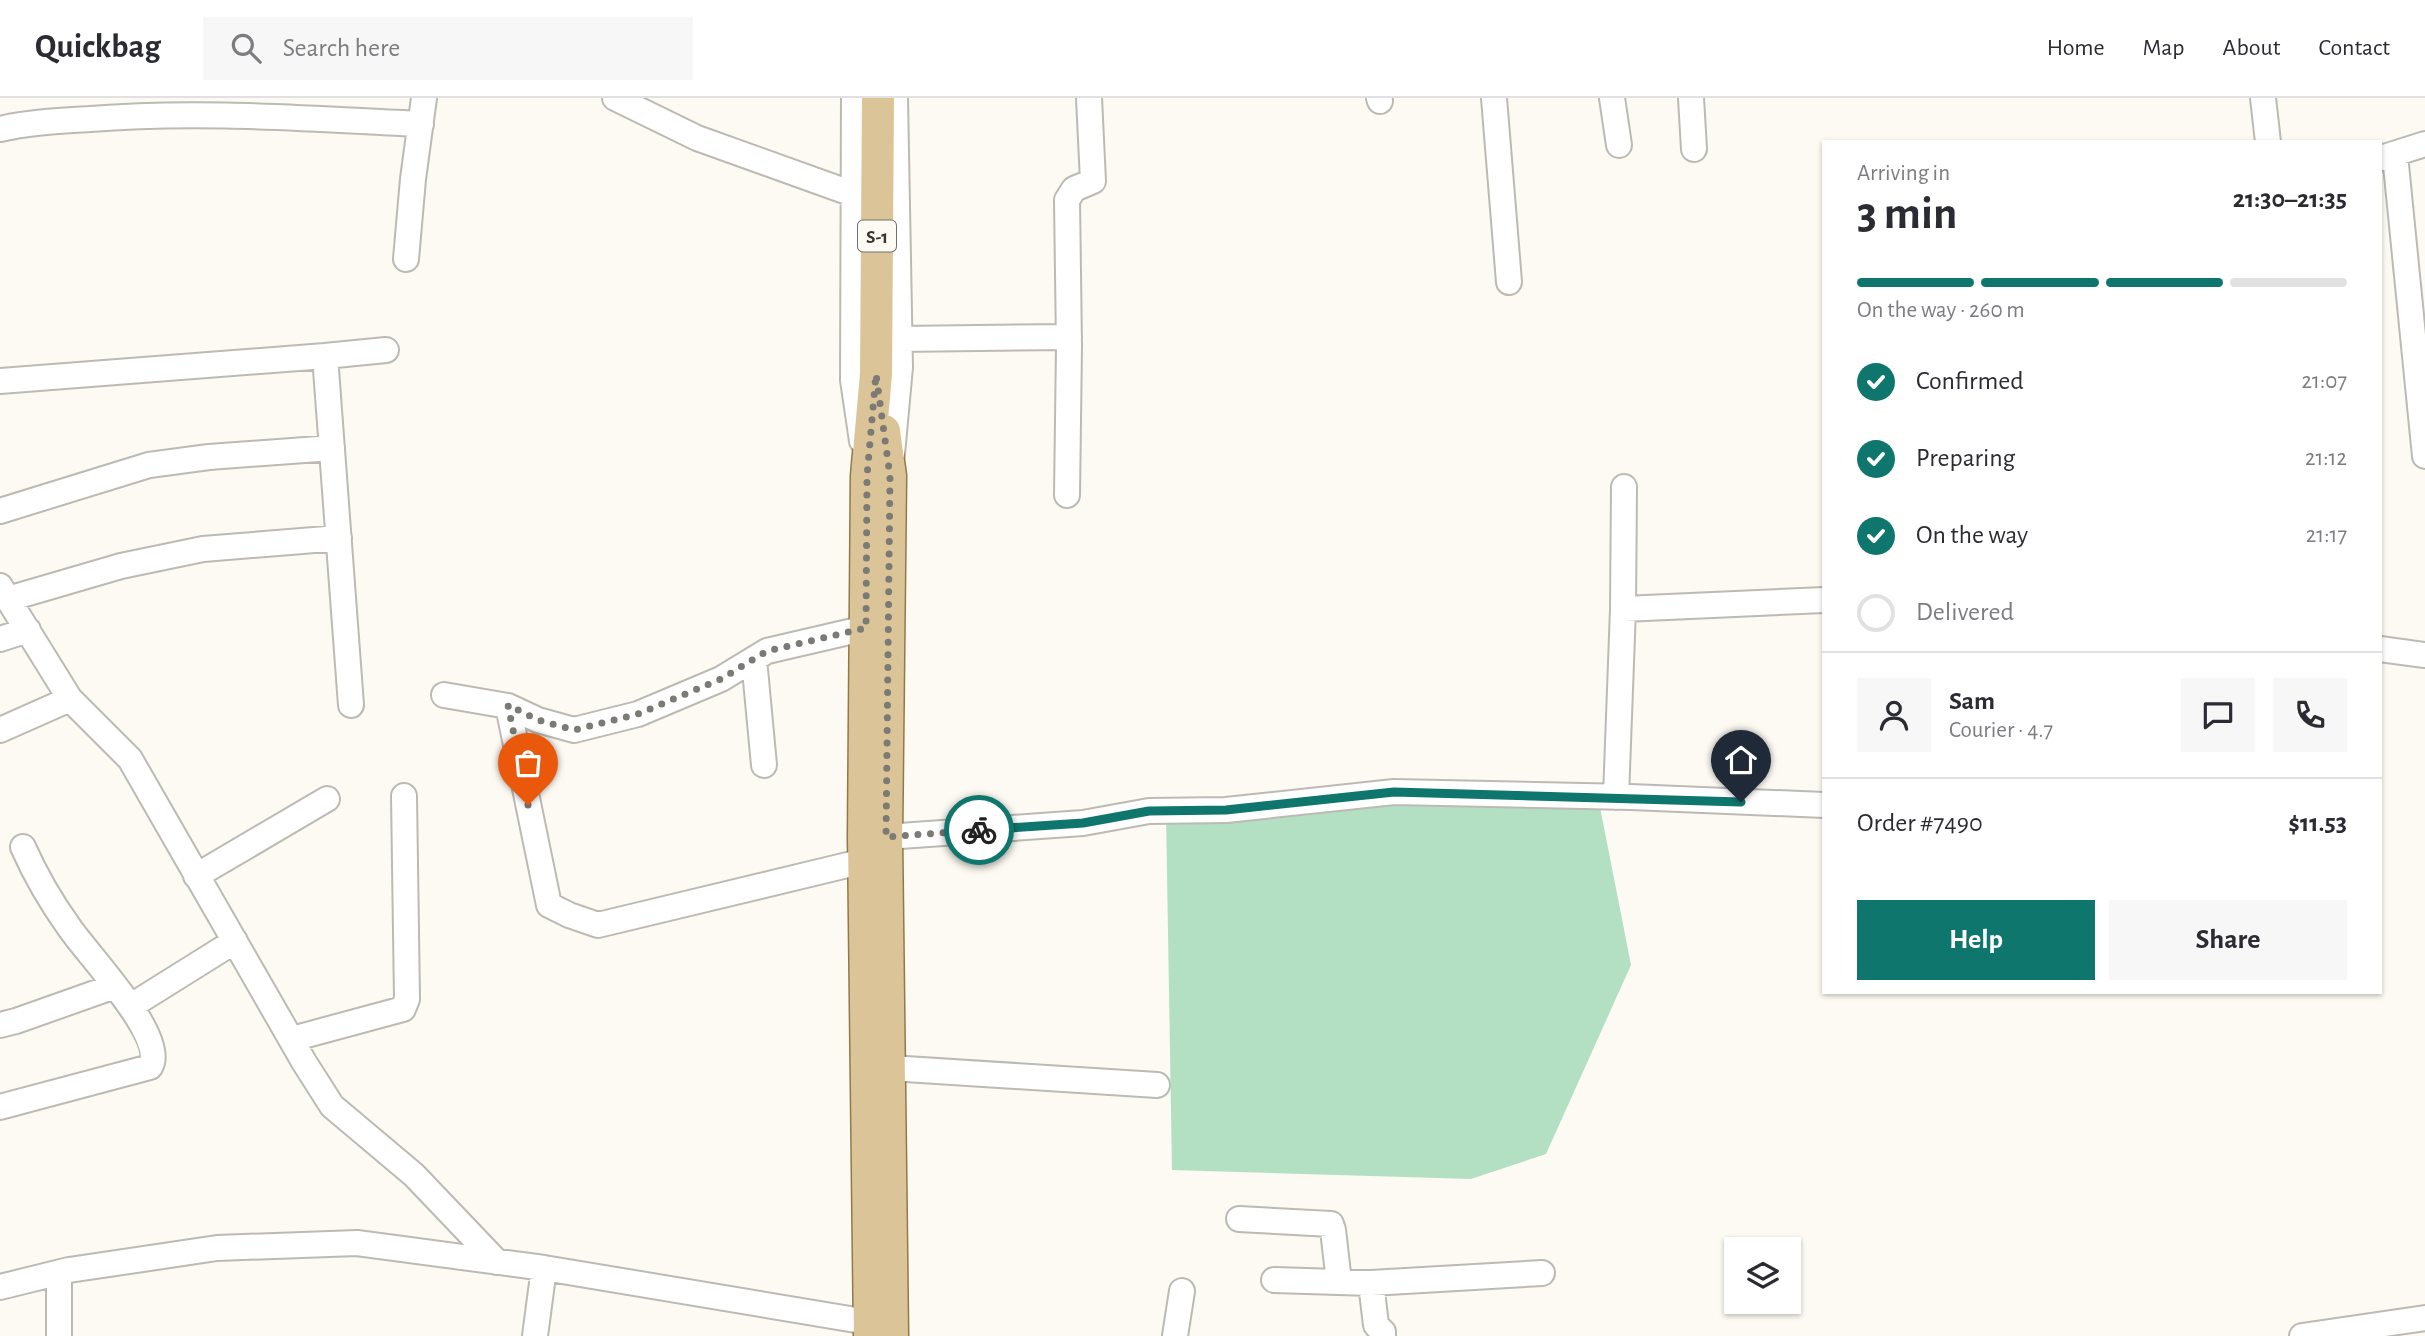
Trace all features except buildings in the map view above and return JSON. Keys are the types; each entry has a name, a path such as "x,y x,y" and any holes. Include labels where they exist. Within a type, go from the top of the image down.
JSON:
{"main road":[{"name":"S-1","path":"878,98 876,374 890,1068 882,1330"},
{"name":"S-1","path":"879,476 866,628 864,861 882,1330"}],"street":[{"path":"406,260 424,98"},
{"path":"615,98 697,138 853,194"},
{"path":"854,98 853,380 879,476"},
{"path":"879,476 900,367 895,98"},
{"path":"1067,495 1067,200 1074,189 1093,181 1089,98"},
{"path":"1494,98 1509,282"},
{"path":"1612,98 1619,145"},
{"path":"1691,98 1694,149"},
{"path":"2263,98 2268,140"},
{"path":"0,129 20,124 115,117 295,108 421,124"},
{"path":"2425,145 2388,156 2419,332 2425,456"},
{"path":"899,339 1069,337"},
{"path":"0,381 386,350"},
{"path":"326,356 351,705"},
{"path":"0,511 149,465 209,457 332,448"},
{"path":"1616,797 1623,610 1624,487"},
{"path":"339,538 203,549 4,592 70,699 130,759 332,1106 414,1175 497,1262"},
{"path":"1623,610 1822,600"},
{"path":"444,695 508,705 538,720 574,730 638,714 721,679 767,651 866,628"},
{"path":"0,639 28,630"},
{"path":"2382,649 2425,655"},
{"path":"754,659 765,765"},
{"path":"0,730 70,699"},
{"path":"508,705 548,905 569,915 598,925 864,861"},
{"path":"886,837 1083,823 1149,811 1226,810 1394,792 1822,805"},
{"path":"292,1039 403,1009 407,999 404,796"},
{"path":"196,876 327,799"},
{"path":"0,1107 150,1067 154,1061 153,1048 131,1006 68,926 32,867 23,846"},
{"path":"131,1006 235,941"},
{"path":"0,1025 115,986"},
{"path":"890,1068 1157,1085"},
{"path":"1239,1219 1331,1224 1339,1282"},
{"path":"0,1287 59,1272 217,1248 356,1243 544,1268 882,1330"},
{"path":"535,1336 544,1268"},
{"path":"59,1272 60,1336"},
{"path":"1274,1280 1371,1283 1542,1273"},
{"path":"1371,1283 1376,1325 1383,1332 1383,1336"},
{"path":"1175,1336 1181,1291"},
{"path":"2302,1336 2420,1324"}],"green space":[{"path":"1598,797 1631,965 1546,1154 1471,1179 1172,1170 1166,812"}],"way so far":[{"path":"528,805 508,705 538,720 574,730 638,714 721,679 767,651 866,628 867,476 876,374 890,476 886,837 979,830"}],"route":[{"path":"979,830 1083,823 1149,811 1226,810 1394,792 1741,802"}]}
